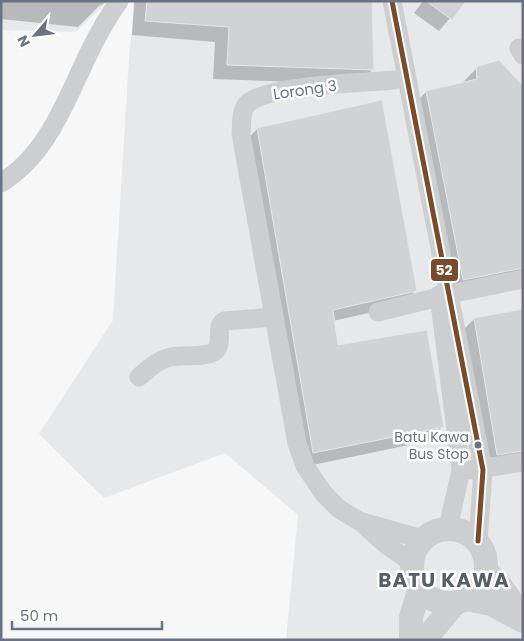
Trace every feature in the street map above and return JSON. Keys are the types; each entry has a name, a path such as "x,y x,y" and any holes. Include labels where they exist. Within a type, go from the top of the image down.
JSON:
{"street":[{"path":"1,183 12,176 45,140 75,86 94,41 119,1"},
{"path":"392,1 398,43 445,295 461,470 448,528"},
{"path":"398,43 395,80 483,470 478,541 486,559 487,572 481,586 461,601 425,640"},
{"name":"Lorong 3","path":"361,522 339,509 324,494 305,466 297,443 241,134 242,114 247,104 259,97 287,90 395,80"},
{"path":"378,312 445,295 523,279"},
{"path":"139,377 169,357 213,352 219,346 220,327 224,321 274,317"},
{"path":"461,470 483,470 523,462"},
{"path":"361,522 422,539"},
{"path":"361,522 384,543 412,563"},
{"path":"478,541 462,530 448,528 436,531 422,539 415,550 412,563 413,576 420,588 434,600 443,603 461,601 491,604 523,621"},
{"path":"487,572 523,616"},
{"path":"411,640 411,617 420,588"}],"shaded area":[{"path":"1,1 108,1 76,32 1,30"},
{"path":"135,1 523,1 523,640 286,640 298,515 225,453 104,498 39,434 113,320 129,57"}],"building":[{"path":"147,1 372,1 374,70 227,65 229,27 145,21"},
{"path":"426,1 466,1 452,20"},
{"path":"499,60 523,86 523,268 463,280 426,91 477,79 476,67"},
{"path":"382,100 417,291 333,310 338,345 427,330 444,427 313,453 257,128"},
{"path":"523,309 523,451 497,455 474,318"}],"transit line":[{"name":"52","path":"392,1 483,470 478,541"}],"place":[{"name":"Batu Kawa Bus Stop","path":"478,445"}],"district":[{"name":"BATU KAWA","path":"444,580"}]}
